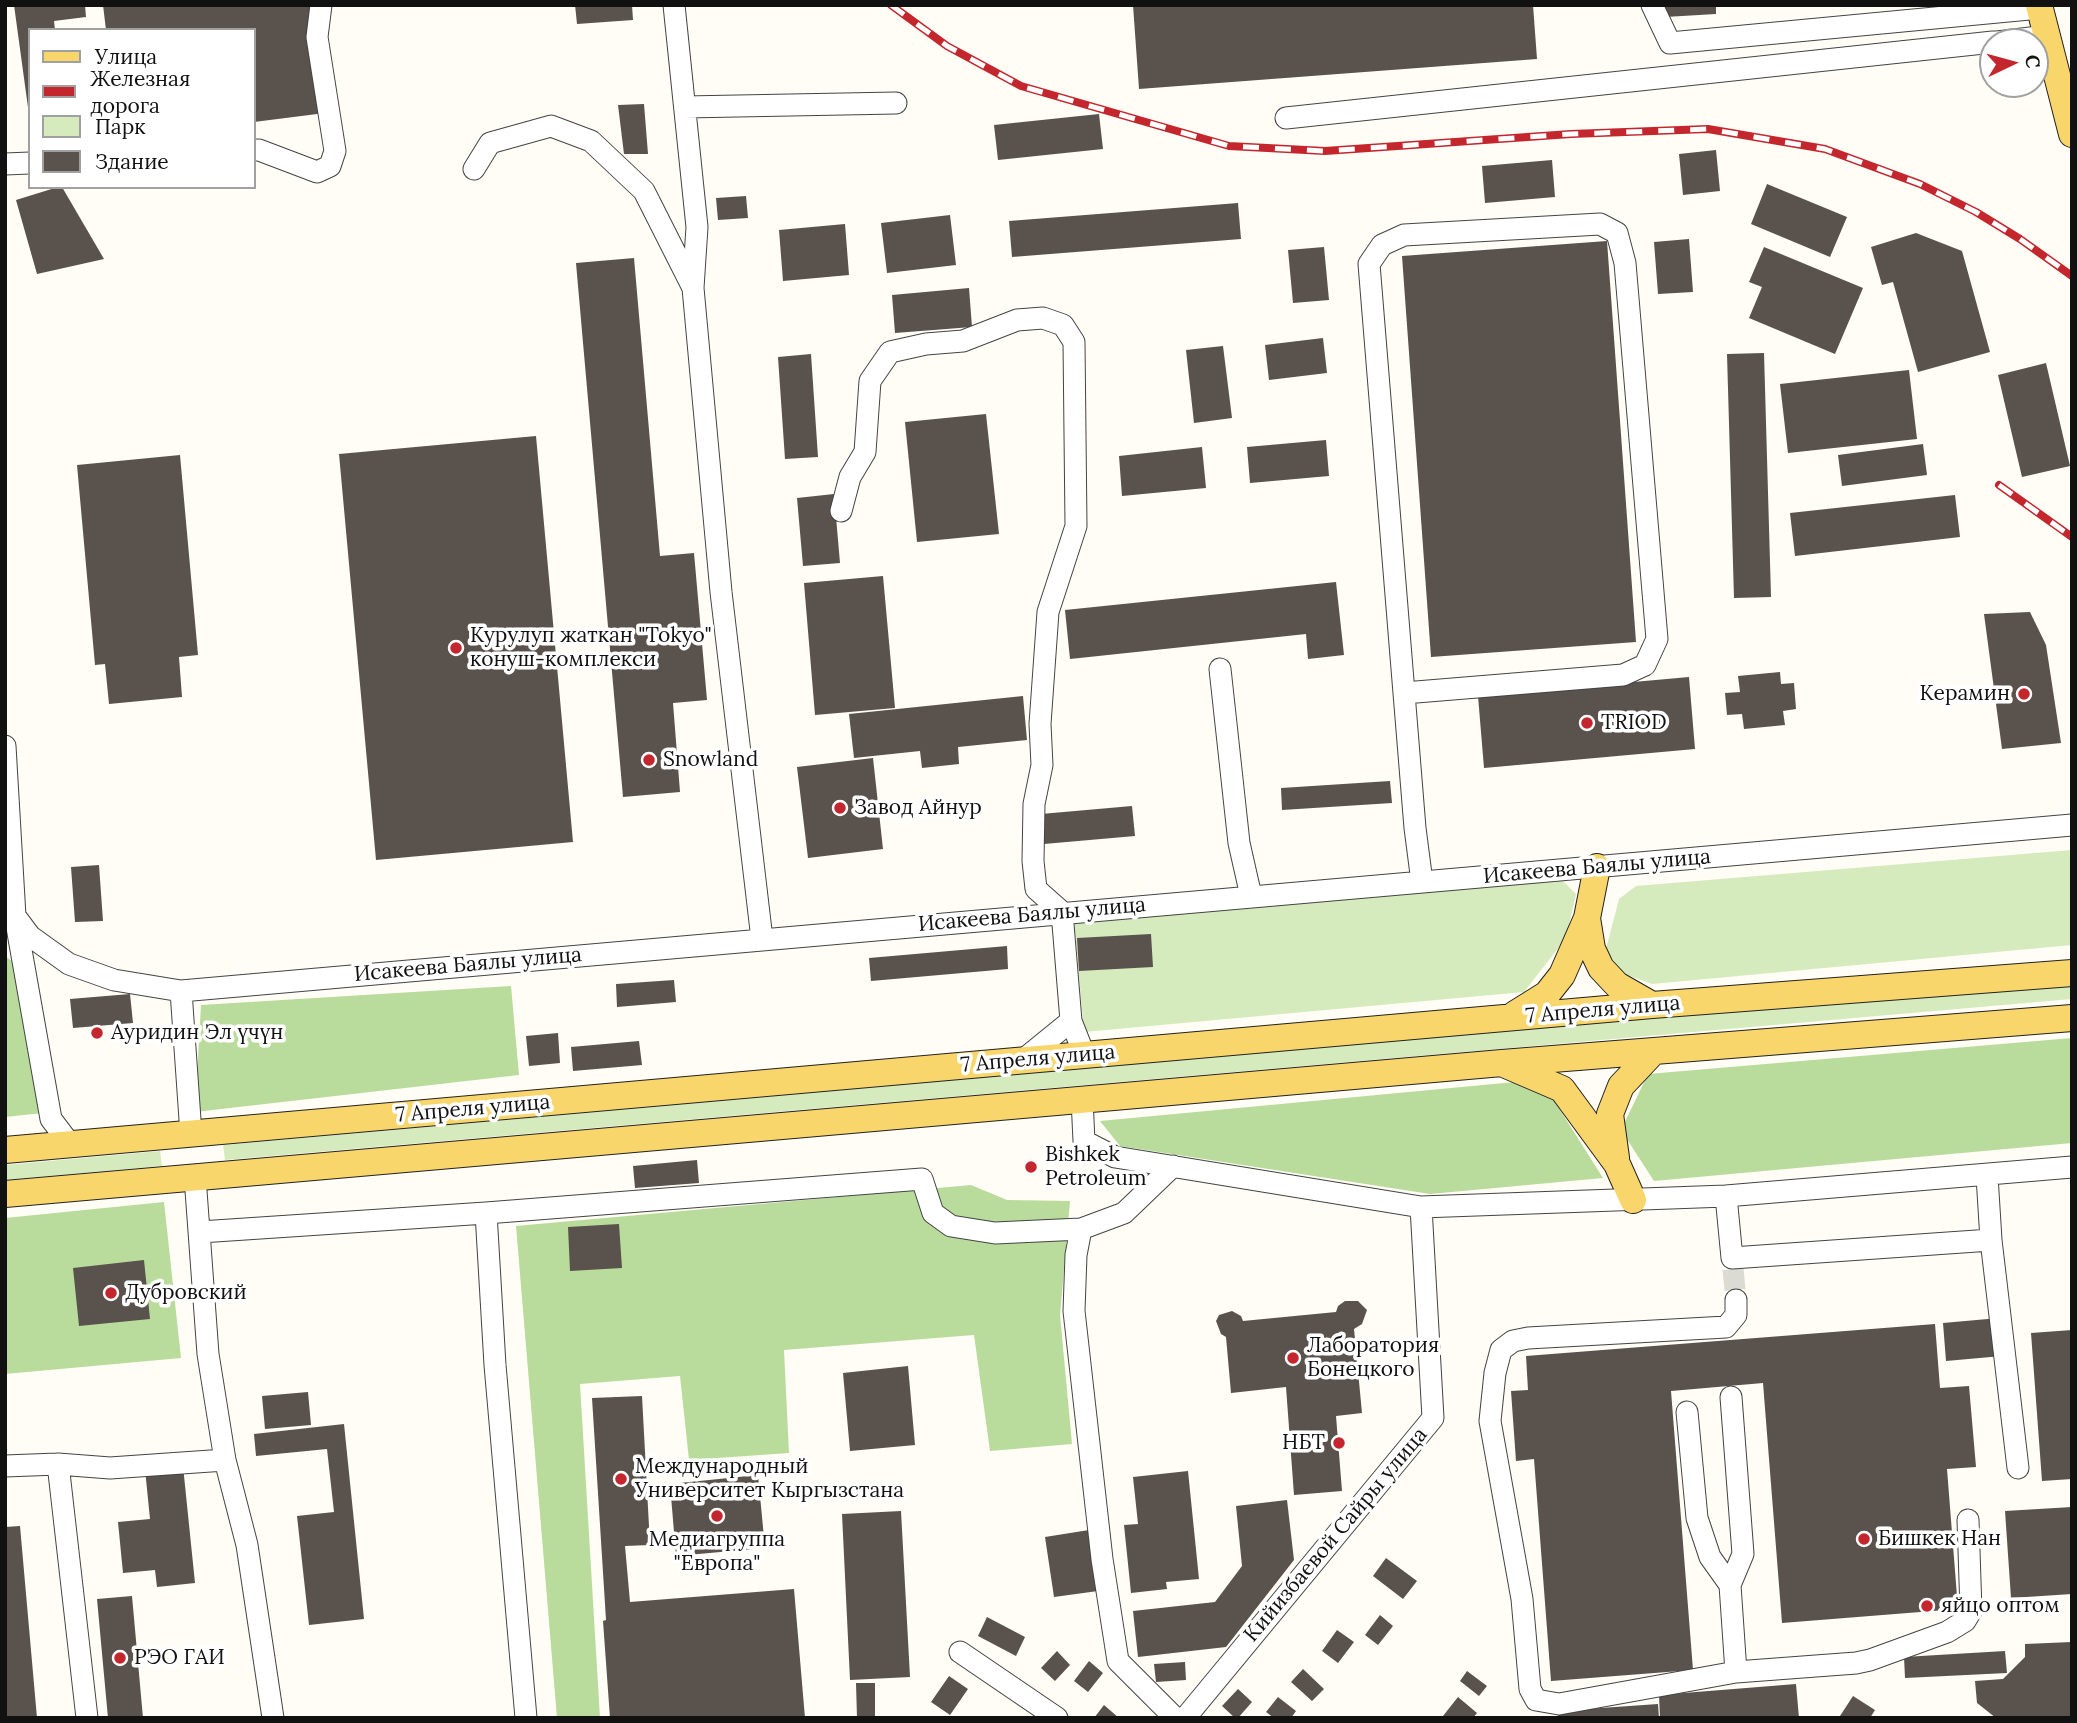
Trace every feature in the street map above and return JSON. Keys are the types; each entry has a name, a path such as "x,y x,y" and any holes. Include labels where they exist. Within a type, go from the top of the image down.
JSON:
{"main road":[{"path":"2040,7 2045,28"},
{"path":"2049,44 2072,134"},
{"path":"1508,1018 1547,994 1562,975 1587,918 1597,867"},
{"path":"1587,918 1592,949 1601,968 1617,985 1652,1005"},
{"name":"7 Апреля улица","path":"5,1150 1652,1005 2072,973"},
{"name":"7 Апреля улица","path":"5,1194 1502,1063 2072,1018"},
{"path":"1617,1164 1610,1114 1621,1086 1654,1051"},
{"path":"1502,1063 1562,1089 1617,1164 1633,1200"},
{"path":"191,1133 195,1177"}],"street":[{"path":"256,150 317,172 330,166 335,151 317,37 321,5"},
{"path":"674,5 697,227 693,288 721,592 762,939"},
{"path":"1652,5 1670,43 2040,7"},
{"path":"1286,118 1979,44"},
{"path":"685,107 896,103"},
{"path":"474,169 490,143 551,126 591,141 644,191 693,288"},
{"path":"5,164 28,163"},
{"path":"1404,693 1623,675 1644,665 1657,639 1625,263 1617,233 1600,224 1404,235 1382,245 1369,264 1415,828 1422,881"},
{"path":"841,511 850,477 865,452 870,381 890,352 926,344 963,341 1017,320 1043,318 1063,325 1074,342 1076,526 1048,612 1040,724 1042,765 1034,804 1032,860 1036,888 1062,912 1072,1021 1084,1054"},
{"path":"1220,669 1239,843 1251,896"},
{"path":"5,746 15,916 51,1119 70,1144"},
{"name":"Исакеева Баялы улица","path":"15,916 30,936 69,964 114,980 181,991 2072,825"},
{"path":"181,991 191,1133"},
{"path":"1023,1060 1072,1021"},
{"path":"1082,1099 1084,1141 1115,1157 1421,1207 1726,1196 2072,1167"},
{"path":"200,1232 922,1179 933,1213 951,1226 995,1233 1081,1229 1124,1213 1173,1166"},
{"path":"1987,1176 1991,1240 2018,1468"},
{"path":"195,1177 208,1354 225,1460 247,1545 273,1718"},
{"path":"1726,1196 1732,1264 1991,1240"},
{"name":"Кийизбаевой Сайры улица","path":"1185,1718 1433,1418 1421,1207"},
{"path":"486,1213 495,1365 526,1718"},
{"path":"1081,1229 1075,1268 1074,1311 1102,1559 1118,1661 1175,1718"},
{"path":"1736,1300 1736,1315 1726,1327 1513,1341 1502,1350 1495,1373 1490,1421 1522,1599 1530,1689 1536,1700 1559,1703 1736,1672 1870,1660 1947,1632 1965,1621 1971,1611 1968,1520"},
{"path":"1731,1397 1743,1553 1730,1585 1736,1672"},
{"path":"1687,1412 1697,1518 1710,1557 1730,1585"},
{"path":"5,1466 58,1464 110,1468 225,1460"},
{"path":"58,1464 87,1718"},
{"path":"960,1652 1057,1718"}],"green space":[{"path":"2072,850 2072,945 1652,984 1622,973 1606,949 1619,899 1636,886"},
{"path":"1560,878 1576,894 1566,938 1524,992 1084,1032 1074,919"},
{"path":"5,956 20,967 43,1113 5,1117"},
{"path":"2072,981 2072,999 225,1160 223,1145"},
{"path":"511,986 519,1075 195,1112 201,1005"},
{"path":"2072,1038 2072,1143 1654,1181 1621,1130 1648,1074"},
{"path":"1515,1082 1548,1091 1603,1178 1430,1194 1120,1146 1100,1121"},
{"path":"160,1151 162,1166 5,1180 5,1165"},
{"path":"971,1185 1007,1200 1070,1201 1060,1315 1072,1444 990,1451 974,1335 784,1350 789,1453 689,1460 680,1376 580,1384 600,1718 557,1718 516,1226"},
{"path":"164,1202 181,1358 5,1374 5,1218"}],"building":[{"path":"14,5 85,5 86,17 54,21 55,28 28,28 28,107"},
{"path":"103,5 311,5 325,113 256,122 256,28 106,28"},
{"path":"575,5 632,5 633,20 577,24"},
{"path":"1133,5 1533,5 1537,59 1139,89"},
{"path":"1664,5 1716,5 1716,14 1665,17"},
{"path":"644,104 648,154 624,154 618,105"},
{"path":"1099,114 1103,149 998,160 994,125"},
{"path":"1716,150 1720,191 1683,195 1679,154"},
{"path":"1552,160 1555,197 1485,203 1482,166"},
{"path":"1767,184 1847,217 1830,257 1751,224"},
{"path":"52,189 63,189 104,259 37,274 16,200"},
{"path":"746,196 748,218 718,220 716,198"},
{"path":"1238,203 1241,239 1012,257 1009,221"},
{"path":"950,215 956,265 887,273 881,223"},
{"path":"845,224 849,275 783,281 779,230"},
{"path":"1916,233 1962,251 1990,352 1918,372 1893,282 1882,285 1871,247"},
{"path":"1689,239 1693,292 1658,294 1654,242"},
{"path":"1607,241 1636,642 1431,657 1402,256"},
{"path":"1324,247 1329,300 1293,303 1288,250"},
{"path":"1764,247 1863,288 1835,354 1749,318 1762,287 1749,282"},
{"path":"634,258 660,556 694,553 707,700 673,703 680,792 623,797 576,263"},
{"path":"969,288 972,327 895,333 892,295"},
{"path":"1323,338 1327,373 1269,380 1265,345"},
{"path":"1223,346 1232,418 1194,423 1186,350"},
{"path":"1764,353 1771,597 1734,598 1727,354"},
{"path":"811,354 818,457 785,459 778,357"},
{"path":"2046,363 2070,466 2022,477 1998,375"},
{"path":"1909,370 1917,439 1788,453 1780,384"},
{"path":"986,414 999,534 917,542 905,422"},
{"name":"Курулуп жаткан \"Tokyo\" конуш-комплекси","path":"536,436 573,842 376,860 339,454"},
{"path":"1326,440 1329,476 1250,483 1247,447"},
{"path":"1923,444 1927,475 1842,486 1838,455"},
{"path":"1202,447 1206,488 1122,496 1119,456"},
{"path":"180,455 198,655 179,657 182,697 109,704 105,664 95,665 77,465"},
{"path":"834,494 840,563 803,566 797,498"},
{"path":"1955,495 1960,537 1795,556 1790,513"},
{"path":"883,576 895,708 815,715 804,583"},
{"path":"1336,582 1344,655 1308,659 1306,634 1070,659 1065,610"},
{"name":"Керамин","path":"2030,612 2046,645 2061,743 2002,749 1984,614"},
{"path":"1780,672 1781,684 1794,683 1796,709 1783,711 1785,725 1744,729 1742,714 1727,715 1725,693 1740,692 1738,676"},
{"name":"TRIOD","path":"1689,677 1695,749 1484,768 1478,696"},
{"path":"1023,696 1027,740 958,747 959,764 922,768 920,751 854,758 849,714"},
{"name":"Завод Айнур","path":"873,758 883,849 808,858 797,767"},
{"path":"1390,781 1392,803 1282,810 1281,788"},
{"path":"1132,806 1135,836 1044,844 1041,814"},
{"path":"99,865 103,921 75,922 71,867"},
{"path":"1151,934 1153,967 1079,971 1077,938"},
{"path":"1007,946 1008,969 871,981 869,958"},
{"path":"674,980 676,1002 617,1007 616,984"},
{"path":"130,994 133,1023 73,1028 70,999"},
{"path":"558,1033 560,1063 529,1066 526,1036"},
{"path":"639,1041 642,1065 573,1071 571,1047"},
{"path":"697,1160 699,1183 635,1188 633,1166"},
{"path":"619,1224 622,1268 570,1271 568,1227"},
{"name":"Дубровский","path":"144,1260 150,1319 79,1326 73,1268"},
{"name":"Лаборатория Бонецкого","path":"1345,1301 1358,1301 1367,1310 1362,1324 1354,1329 1362,1413 1336,1416 1342,1491 1294,1495 1286,1387 1231,1393 1226,1337 1221,1334 1216,1321 1219,1315 1232,1311 1241,1316 1243,1321 1336,1312 1338,1306"},
{"path":"1999,1318 2002,1356 1946,1361 1943,1323"},
{"name":"Бишкек Нан","path":"1935,1324 1940,1388 1969,1386 1976,1467 1947,1469 1958,1609 1782,1623 1763,1383 1671,1391 1693,1670 1551,1681 1534,1459 1516,1461 1511,1391 1528,1390 1526,1356"},
{"path":"2072,1330 2072,1479 2042,1481 2031,1333"},
{"path":"908,1366 915,1445 850,1451 843,1373"},
{"path":"308,1392 311,1425 265,1429 262,1396"},
{"path":"642,1396 650,1545 625,1546 630,1602 794,1589 805,1718 610,1718 592,1398"},
{"path":"344,1424 364,1619 309,1625 297,1516 334,1512 327,1449 256,1456 254,1434"},
{"path":"183,1466 195,1583 157,1587 155,1570 123,1573 118,1522 150,1519 145,1469"},
{"path":"1188,1471 1199,1579 1166,1582 1167,1589 1131,1593 1124,1525 1138,1524 1133,1477"},
{"name":"Медиагруппа \"Европа\"","path":"758,1475 765,1548 676,1556 670,1484"},
{"path":"1287,1500 1294,1560 1226,1647 1138,1657 1133,1611 1215,1602 1242,1566 1236,1506"},
{"path":"2072,1507 2072,1594 2011,1598 2005,1511"},
{"path":"901,1511 910,1677 850,1680 842,1514"},
{"path":"20,1526 37,1718 5,1718 5,1527"},
{"path":"1089,1530 1098,1591 1054,1597 1045,1537"},
{"path":"1386,1558 1417,1581 1403,1599 1373,1576"},
{"name":"РЭО ГАИ","path":"132,1596 143,1718 108,1718 97,1599"},
{"path":"1380,1615 1393,1626 1378,1645 1365,1635"},
{"path":"987,1617 1025,1637 1016,1656 978,1636"},
{"path":"1337,1630 1354,1642 1338,1663 1322,1651"},
{"path":"2072,1642 2072,1718 1996,1718 1977,1703 1975,1681 2003,1679 2025,1657 2025,1644"},
{"path":"1057,1651 1070,1665 1055,1681 1041,1668"},
{"path":"2005,1651 2007,1673 1905,1678 1904,1657"},
{"path":"1089,1661 1103,1673 1088,1692 1074,1681"},
{"path":"1185,1662 1186,1680 1156,1682 1154,1664"},
{"path":"1303,1669 1324,1689 1312,1701 1291,1682"},
{"path":"1467,1671 1487,1686 1479,1696 1460,1681"},
{"path":"949,1676 968,1689 950,1715 931,1702"},
{"path":"856,1683 875,1683 875,1718 857,1718"},
{"path":"1796,1684 1799,1718 1660,1718 1659,1695"},
{"path":"1238,1689 1252,1702 1235,1718 1222,1706"},
{"path":"1853,1696 1875,1710 1870,1718 1840,1716"},
{"path":"1278,1697 1296,1711 1291,1718 1274,1718 1266,1712"},
{"path":"1458,1697 1477,1713 1473,1718 1443,1716"},
{"path":"1658,1704 1659,1718 1558,1718 1558,1711"},
{"path":"1104,1705 1119,1718 1094,1718"}],"tunnel":[{"path":"1733,1269 1736,1300"}],"railway":[{"path":"891,5 947,46 1021,86 1229,146 1325,151 1571,134 1708,129 1825,149 1920,184 1976,212 2072,276"},
{"path":"1999,485 2072,537"}],"place":[{"name":"Курулуп жаткан \"Tokyo\" конуш-комплекси","path":"456,648"},
{"name":"Керамин","path":"2024,694"},
{"name":"TRIOD","path":"1587,723"},
{"name":"Snowland","path":"649,760"},
{"name":"Завод Айнур","path":"840,808"},
{"name":"Ауридин Эл үчүн","path":"97,1033"},
{"name":"Bishkek Petroleum","path":"1031,1167"},
{"name":"Дубровский","path":"111,1293"},
{"name":"Лаборатория Бонецкого","path":"1293,1358"},
{"name":"НБТ","path":"1339,1443"},
{"name":"Международный Университет Кыргызстана","path":"621,1479"},
{"name":"Медиагруппа \"Европа\"","path":"717,1516"},
{"name":"Бишкек Нан","path":"1864,1539"},
{"name":"яйцо оптом","path":"1927,1606"},
{"name":"РЭО ГАИ","path":"120,1658"}]}
